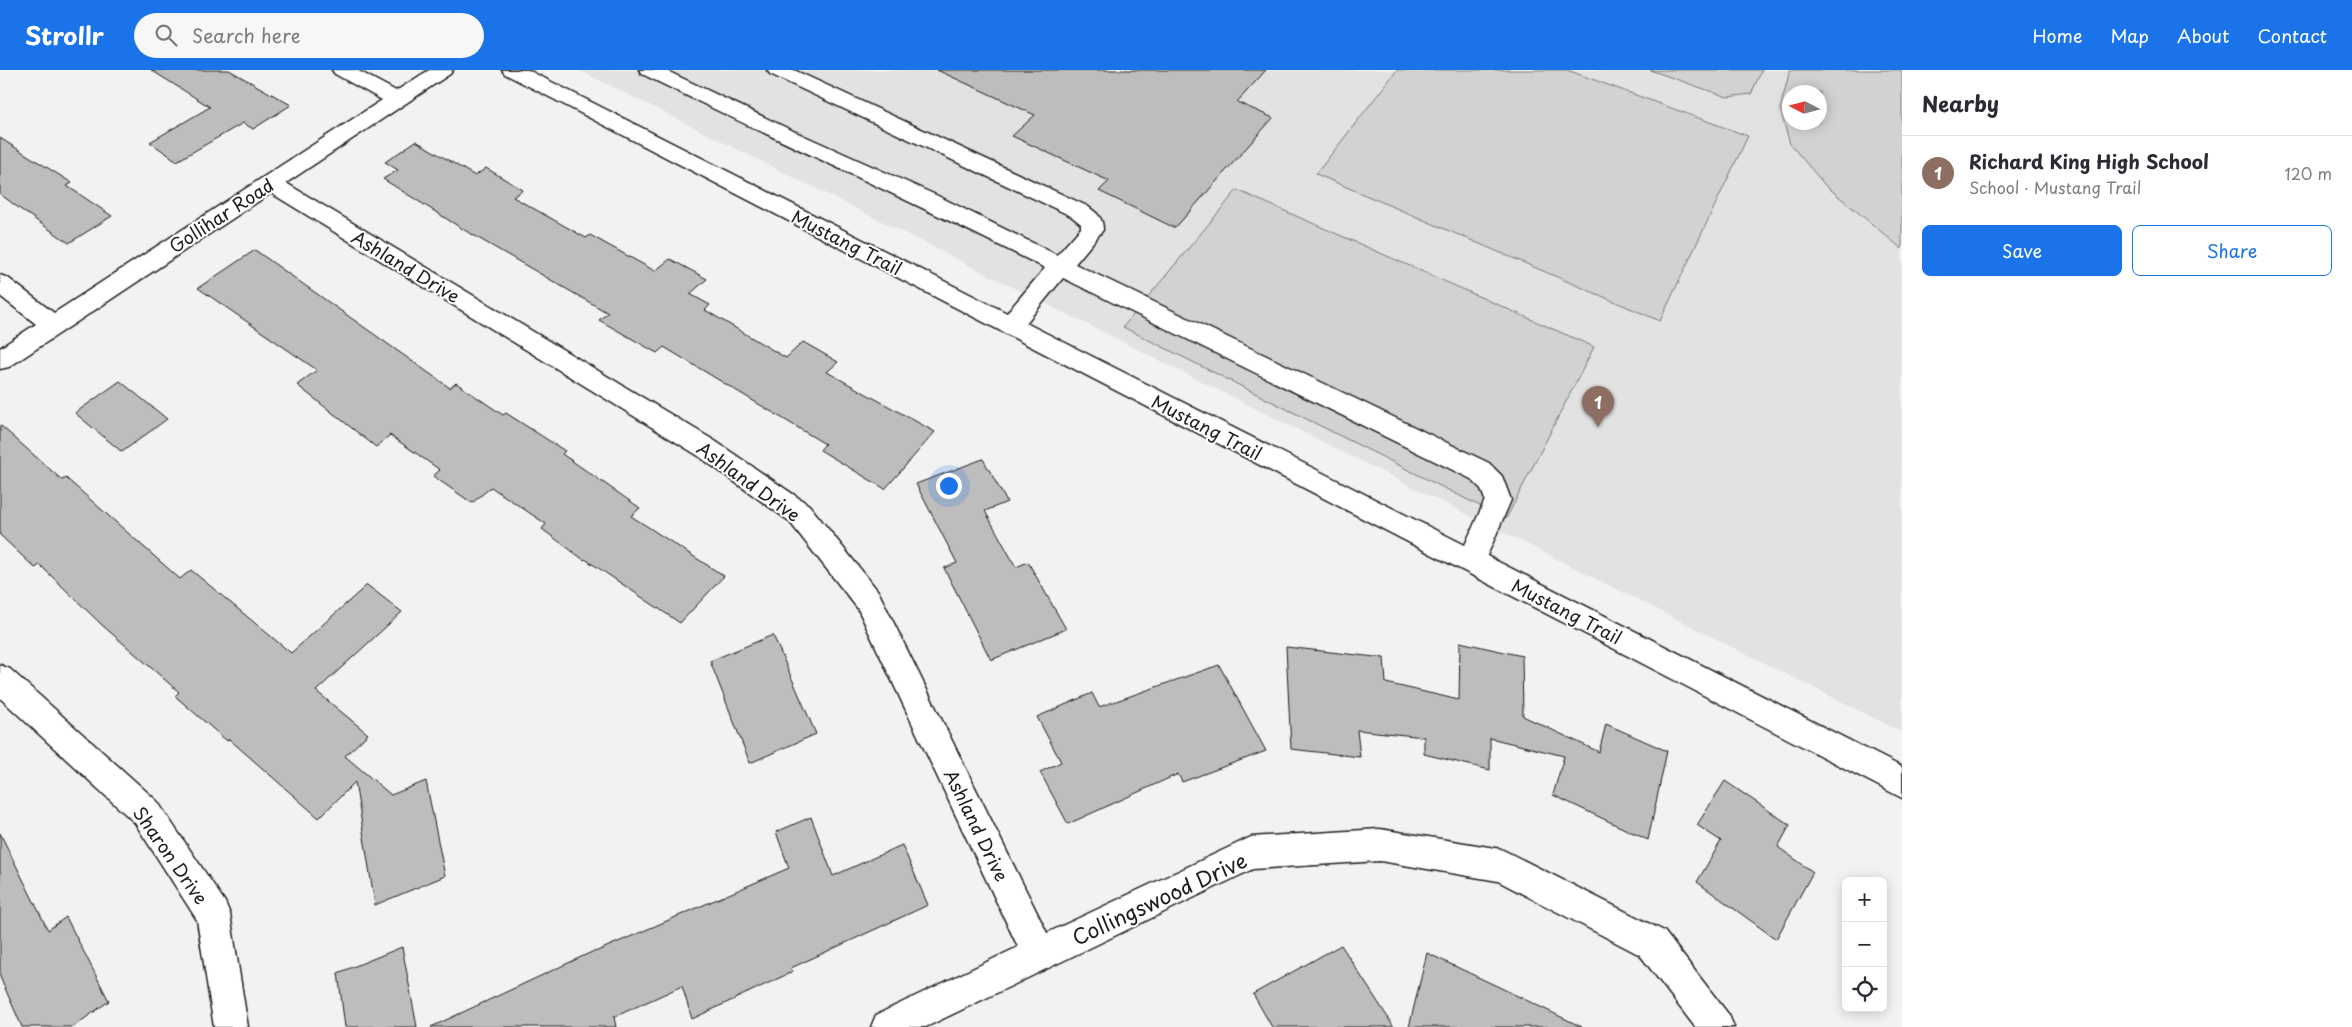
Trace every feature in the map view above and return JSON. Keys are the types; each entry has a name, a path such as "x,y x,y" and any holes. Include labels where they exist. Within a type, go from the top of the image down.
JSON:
{"street":[{"path":"342,70 396,100"},
{"name":"Gollihar Road","path":"0,360 443,70"},
{"name":"Mustang Trail","path":"512,70 1902,783"},
{"path":"649,70 782,134 930,201 1480,472 1493,484 1498,500 1471,562"},
{"path":"777,70 1079,211 1092,221 1092,230 1010,326"},
{"name":"Ashland Drive","path":"270,183 706,448 799,513 868,600 1040,955"},
{"path":"0,284 54,325"},
{"name":"Sharon Drive","path":"0,679 146,812 213,914 231,1027"},
{"name":"Collingswood Drive","path":"888,1027 1251,853 1380,845 1500,865 1652,943 1717,1027"}],"shaded area":[{"path":"579,70 1902,70 1902,732"},
{"path":"1397,70 1567,70 1748,136 1660,321 1316,174"},
{"path":"1650,70 1762,70 1751,94 1727,97"},
{"path":"1790,70 1902,70 1902,249 1825,185 1790,144 1786,130 1827,130 1827,85 1786,85"},
{"path":"1237,190 1594,347 1506,519 1123,327"}],"building":[{"path":"151,70 229,70 291,105 253,129 243,123 177,161 150,142 210,107"},
{"path":"937,70 1266,70 1237,102 1273,118 1175,228 1099,191 1109,181 1012,136 1035,115"},
{"path":"0,138 72,183 67,186 112,216 69,243 20,209 0,194"},
{"path":"416,141 475,176 486,168 523,190 513,197 586,238 590,235 655,271 670,259 707,279 690,294 710,305 705,310 786,358 803,342 838,362 827,372 935,432 885,489 820,450 825,444 664,347 657,353 599,320 608,313 466,231 383,179 398,170 385,162"},
{"path":"255,250 450,388 456,383 503,415 506,413 565,451 562,454 640,508 631,516 724,576 680,623 584,560 542,529 546,524 491,487 472,503 433,476 440,470 390,435 376,447 297,385 317,370 198,288"},
{"path":"120,381 167,419 122,452 75,413"},
{"path":"0,425 62,480 66,478 180,579 191,570 291,653 367,585 402,612 316,691 368,734 345,756 391,795 426,781 445,876 375,905 355,782 319,818 229,739 227,741 175,696 179,692 102,625 40,565 35,568 0,535"},
{"path":"983,459 1007,502 985,511 1016,567 1028,562 1066,629 991,660 944,568 957,563 916,484"},
{"path":"773,635 816,734 750,763 710,661"},
{"path":"1460,642 1522,656 1523,716 1599,752 1606,724 1667,751 1648,840 1553,795 1564,756 1490,738 1490,770 1424,754 1424,737 1357,730 1360,757 1291,749 1286,647 1384,658 1386,683 1459,700"},
{"path":"1219,665 1266,751 1182,782 1178,774 1068,824 1040,772 1061,762 1037,717 1092,693 1099,707"},
{"path":"1725,781 1790,825 1778,847 1813,872 1776,939 1697,882 1721,841 1697,825"},
{"path":"811,817 833,876 902,845 928,905 791,968 792,972 692,1019 682,986 614,1017 616,1027 431,1027 594,951 789,868 776,832"},
{"path":"0,833 48,930 66,917 109,1001 73,1027 22,1027 0,977"},
{"path":"1341,945 1394,1027 1272,1027 1253,994"},
{"path":"402,947 417,1027 345,1027 338,973"},
{"path":"1427,953 1501,988 1582,1027 1409,1027"}],"place":[{"name":"Richard King High School","path":"1598,427"}]}
